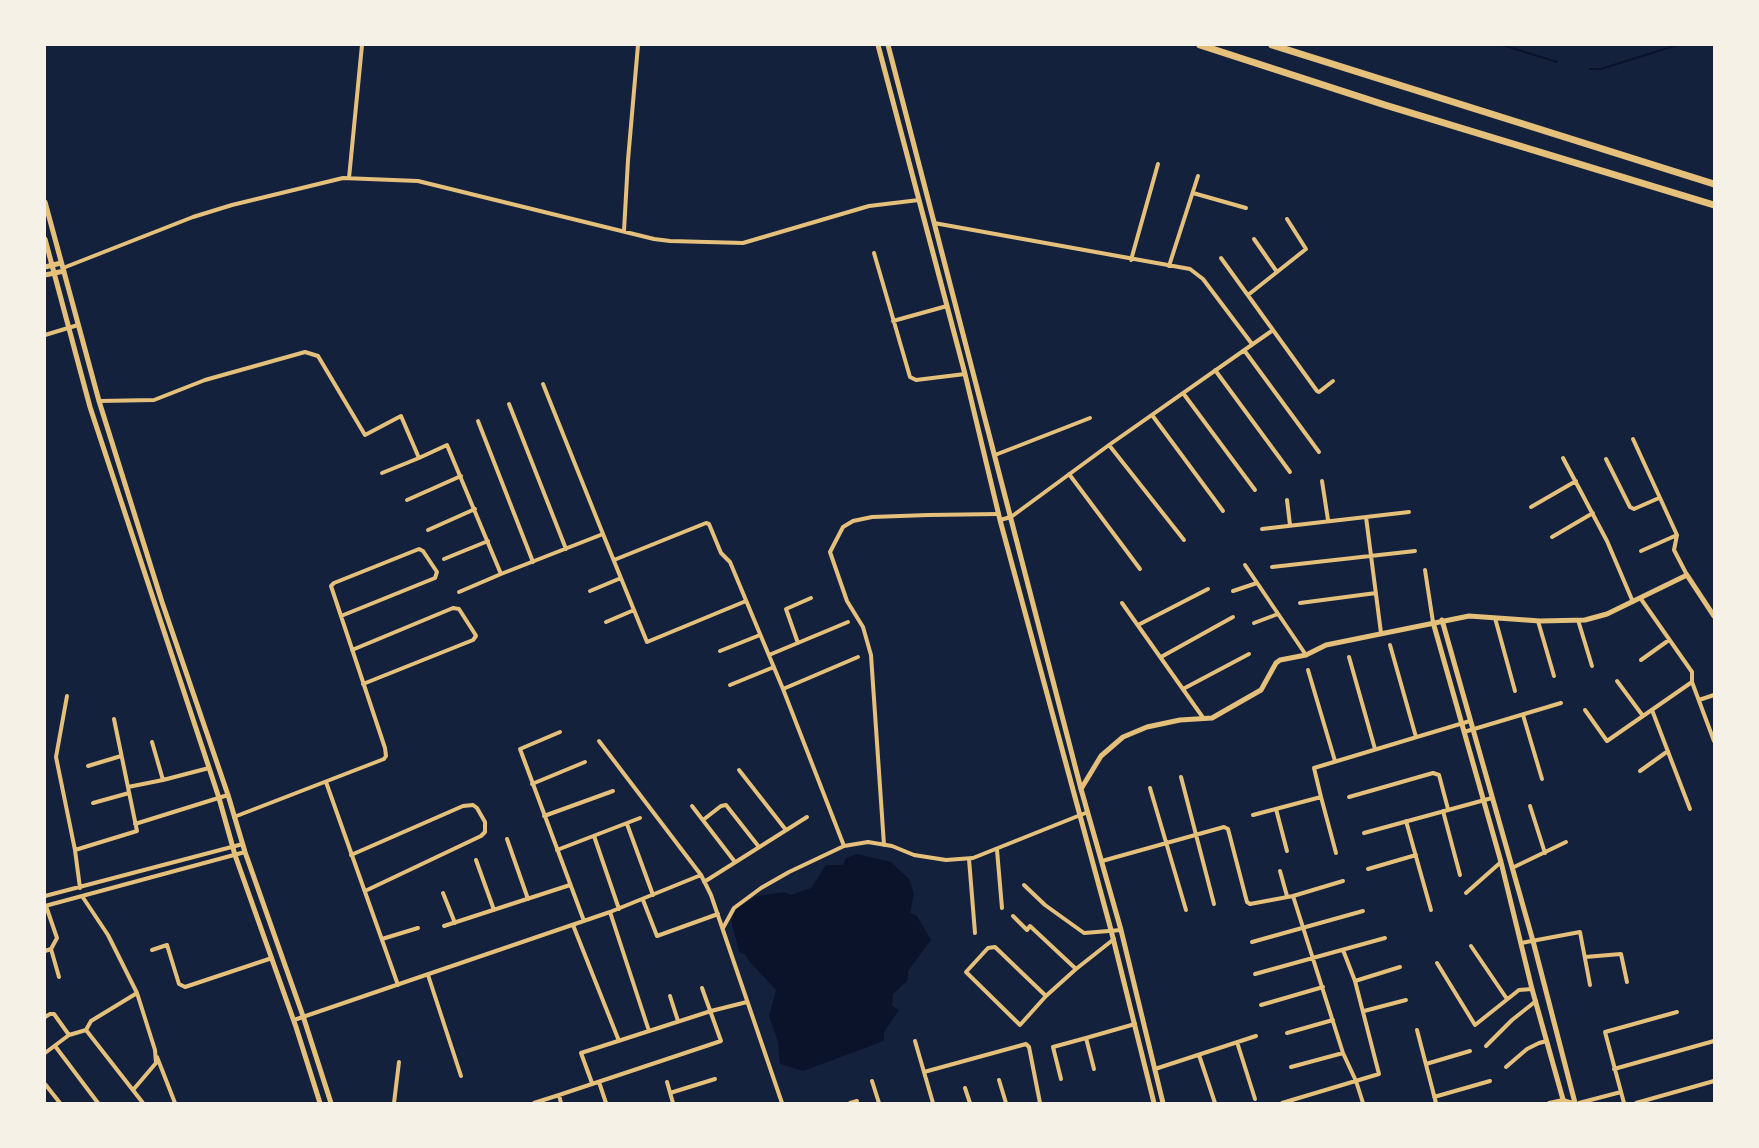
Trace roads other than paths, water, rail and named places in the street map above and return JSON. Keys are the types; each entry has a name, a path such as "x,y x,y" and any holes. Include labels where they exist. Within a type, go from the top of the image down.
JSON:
{"highway":[{"path":"1200,45 1385,105 1714,205"},
{"path":"1272,45 1714,184"}],"street":[{"path":"350,178 362,45"},
{"path":"624,231 638,45"},
{"path":"878,45 965,374 999,517 1112,930 1154,1103"},
{"path":"888,45 1081,789 1121,930 1163,1103"},
{"path":"1131,260 1158,164"},
{"path":"1169,266 1198,176"},
{"path":"45,275 192,217 232,205 350,178 418,181 661,240 743,243 869,206 919,200"},
{"path":"1193,193 1246,208"},
{"path":"45,202 99,401 162,602 331,1103"},
{"path":"1248,295 1306,249 1287,219"},
{"path":"934,223 1197,272 1252,344"},
{"path":"45,239 90,407 219,798 235,855 294,1020 320,1103"},
{"path":"1254,239 1277,272"},
{"path":"874,253 908,374 912,379 965,374"},
{"path":"1221,258 1317,391 1319,392 1333,381"},
{"path":"45,267 52,265 63,267"},
{"path":"893,321 947,306"},
{"path":"45,335 78,325"},
{"path":"884,845 871,655 863,627 847,601 830,552 843,527 853,521 872,518 928,514 1011,517 1273,330"},
{"path":"1244,350 1319,452"},
{"path":"99,401 154,400 206,380 305,352 318,356 365,435 401,416 419,458"},
{"path":"1215,370 1290,472"},
{"path":"543,384 648,642 746,601"},
{"path":"1183,393 1255,490"},
{"path":"509,404 566,549"},
{"path":"1152,415 1223,511"},
{"path":"995,455 1090,418"},
{"path":"478,421 533,562"},
{"path":"1633,439 1677,535 1674,550 1687,575 1714,616"},
{"path":"382,473 447,444 501,574"},
{"path":"1109,445 1184,540"},
{"path":"1563,458 1593,513 1633,603"},
{"path":"1605,459 1630,507 1634,509 1659,498"},
{"path":"1069,474 1140,569"},
{"path":"407,500 461,476"},
{"path":"1322,481 1328,520"},
{"path":"1531,507 1576,481"},
{"path":"1287,500 1290,525"},
{"path":"428,531 475,509"},
{"path":"1262,529 1409,512"},
{"path":"1552,537 1593,513"},
{"path":"1366,517 1381,633"},
{"path":"614,560 708,523 721,553 730,562 783,688 844,846"},
{"path":"459,592 603,534"},
{"path":"1641,551 1677,535"},
{"path":"444,559 488,541"},
{"path":"234,817 380,762 386,756 331,586 419,549 423,551 437,572 435,578 341,616"},
{"path":"1272,567 1415,551"},
{"path":"1245,565 1306,655"},
{"path":"1425,570 1433,622 1501,862 1532,989 1564,1101"},
{"path":"1081,789 1101,756 1123,737 1147,727 1180,720 1212,718 1258,692 1280,660 1306,655 1326,645 1469,616 1538,621 1578,620 1607,615 1687,575"},
{"path":"590,591 621,578"},
{"path":"1233,591 1257,583"},
{"path":"1138,626 1208,589"},
{"path":"1300,603 1376,593"},
{"path":"798,643 786,609 811,598"},
{"path":"1641,599 1692,672 1692,682 1714,741"},
{"path":"1122,603 1204,719"},
{"path":"352,650 453,608 459,609 475,634 472,640 363,684"},
{"path":"606,622 634,610"},
{"path":"1254,623 1278,614"},
{"path":"1161,657 1233,617"},
{"path":"1495,618 1515,691"},
{"path":"1578,620 1592,666"},
{"path":"1442,621 1533,941 1576,1103"},
{"path":"1538,621 1554,676"},
{"path":"769,655 848,622"},
{"path":"720,651 760,635"},
{"path":"1641,660 1669,640"},
{"path":"1390,645 1416,737"},
{"path":"1183,689 1249,654"},
{"path":"783,688 858,657"},
{"path":"1348,657 1375,749"},
{"path":"730,685 774,667"},
{"path":"1308,670 1335,761"},
{"path":"1617,681 1643,716"},
{"path":"1585,710 1607,741 1692,682"},
{"path":"1699,700 1714,695"},
{"path":"68,696 56,757 75,850 80,888"},
{"path":"1464,732 1561,703"},
{"path":"1652,710 1690,809"},
{"path":"1523,715 1542,779"},
{"path":"75,850 137,831 114,719"},
{"path":"1336,853 1314,768 1470,721"},
{"path":"560,732 520,750 584,921"},
{"path":"599,741 701,875 718,914 782,1103"},
{"path":"152,742 164,780"},
{"path":"1640,771 1668,751"},
{"path":"88,766 122,756"},
{"path":"532,784 585,762"},
{"path":"128,787 209,768"},
{"path":"739,770 786,830"},
{"path":"1349,797 1433,773 1439,775 1460,874"},
{"path":"1181,777 1214,904"},
{"path":"326,782 398,985"},
{"path":"1150,788 1186,910"},
{"path":"544,816 613,791"},
{"path":"93,803 129,793"},
{"path":"135,824 228,795"},
{"path":"1253,815 1321,797"},
{"path":"1364,832 1492,798"},
{"path":"351,855 463,806 472,805 477,808 485,822 485,832 481,836 364,891"},
{"path":"702,820 721,806 726,805 759,847"},
{"path":"692,806 735,862"},
{"path":"1530,806 1545,853"},
{"path":"1276,809 1287,852"},
{"path":"722,929 734,908 761,888 844,846 868,842 892,846 914,855 945,860 969,859 1088,812"},
{"path":"704,882 807,816"},
{"path":"557,850 640,818"},
{"path":"1406,821 1431,910"},
{"path":"627,824 653,895"},
{"path":"1102,861 1224,827 1228,829 1248,904 1290,896 1343,881"},
{"path":"594,836 619,909"},
{"path":"507,839 528,899"},
{"path":"1512,868 1566,842"},
{"path":"45,896 243,844"},
{"path":"996,850 1002,908"},
{"path":"45,951 51,949 57,938 46,906 245,852"},
{"path":"1368,869 1416,855"},
{"path":"969,859 975,933"},
{"path":"476,860 494,910"},
{"path":"1466,893 1501,862"},
{"path":"1280,871 1303,927 1343,1053 1363,1103"},
{"path":"294,1020 619,909 701,875"},
{"path":"444,926 570,885"},
{"path":"1024,885 1045,905 1084,933 1121,930"},
{"path":"443,893 455,923"},
{"path":"82,896 108,935 137,993 156,1056 175,1103"},
{"path":"643,900 657,936 718,914"},
{"path":"1252,942 1363,911"},
{"path":"609,912 649,1031"},
{"path":"1013,916 1027,930 1030,926 1076,969"},
{"path":"573,925 619,1041"},
{"path":"382,939 418,928"},
{"path":"1521,943 1580,932 1590,985"},
{"path":"1255,974 1385,938"},
{"path":"1046,996 995,947 988,948 966,972 1020,1025 1046,996 1114,939"},
{"path":"152,950 167,945 179,984 185,987 272,958"},
{"path":"1471,946 1507,999"},
{"path":"51,949 59,977"},
{"path":"1282,1103 1379,1074 1364,1011 1343,950"},
{"path":"1585,957 1621,954 1627,982"},
{"path":"1437,963 1475,1025 1522,989 1532,989"},
{"path":"1355,981 1400,967"},
{"path":"428,975 461,1076"},
{"path":"1261,1005 1323,987"},
{"path":"534,1103 721,1041 702,988"},
{"path":"45,1053 69,1035 86,1030 91,1021 137,993"},
{"path":"670,996 678,1022"},
{"path":"1364,1011 1406,1000"},
{"path":"1486,1046 1512,1020 1536,1001"},
{"path":"592,1083 581,1053 711,1011 747,1002"},
{"path":"1624,1103 1605,1032 1677,1012"},
{"path":"45,1017 54,1014 69,1035"},
{"path":"1287,1033 1333,1020"},
{"path":"1061,1079 1053,1047 1135,1024"},
{"path":"86,1030 143,1103"},
{"path":"1417,1030 1436,1103"},
{"path":"1154,1070 1256,1036"},
{"path":"1086,1038 1094,1069"},
{"path":"915,1041 933,1103"},
{"path":"1506,1067 1527,1050 1547,1041"},
{"path":"1614,1069 1714,1041"},
{"path":"1237,1042 1256,1099"},
{"path":"924,1072 1026,1044 1029,1047 1040,1103"},
{"path":"55,1046 98,1103"},
{"path":"1426,1064 1470,1051"},
{"path":"1291,1067 1343,1053"},
{"path":"1199,1055 1215,1103"},
{"path":"133,1090 152,1068 156,1056"},
{"path":"394,1103 399,1062"},
{"path":"670,1093 715,1079"},
{"path":"999,1080 1006,1103"},
{"path":"872,1081 879,1103"},
{"path":"1434,1097 1490,1081"},
{"path":"1635,1103 1714,1081"},
{"path":"599,1082 606,1103"},
{"path":"667,1082 673,1103"},
{"path":"45,1084 60,1103"},
{"path":"965,1088 970,1103"},
{"path":"1549,1103 1564,1101 1576,1103 1621,1092"},
{"path":"559,1095 561,1103"},
{"path":"850,1103 857,1101"}],"water":[{"path":"857,854 891,862 909,879 914,894 910,913 917,916 931,940 908,971 908,980 893,994 892,1006 899,1010 884,1032 884,1041 803,1071 780,1064 778,1042 769,1016 776,990 746,955 739,952 731,920 736,909 757,896 784,892 791,895 811,888 826,865 843,865 846,858"}],"waterway":[{"path":"1502,45 1557,62"},
{"path":"1590,69 1601,69 1677,45"}]}
